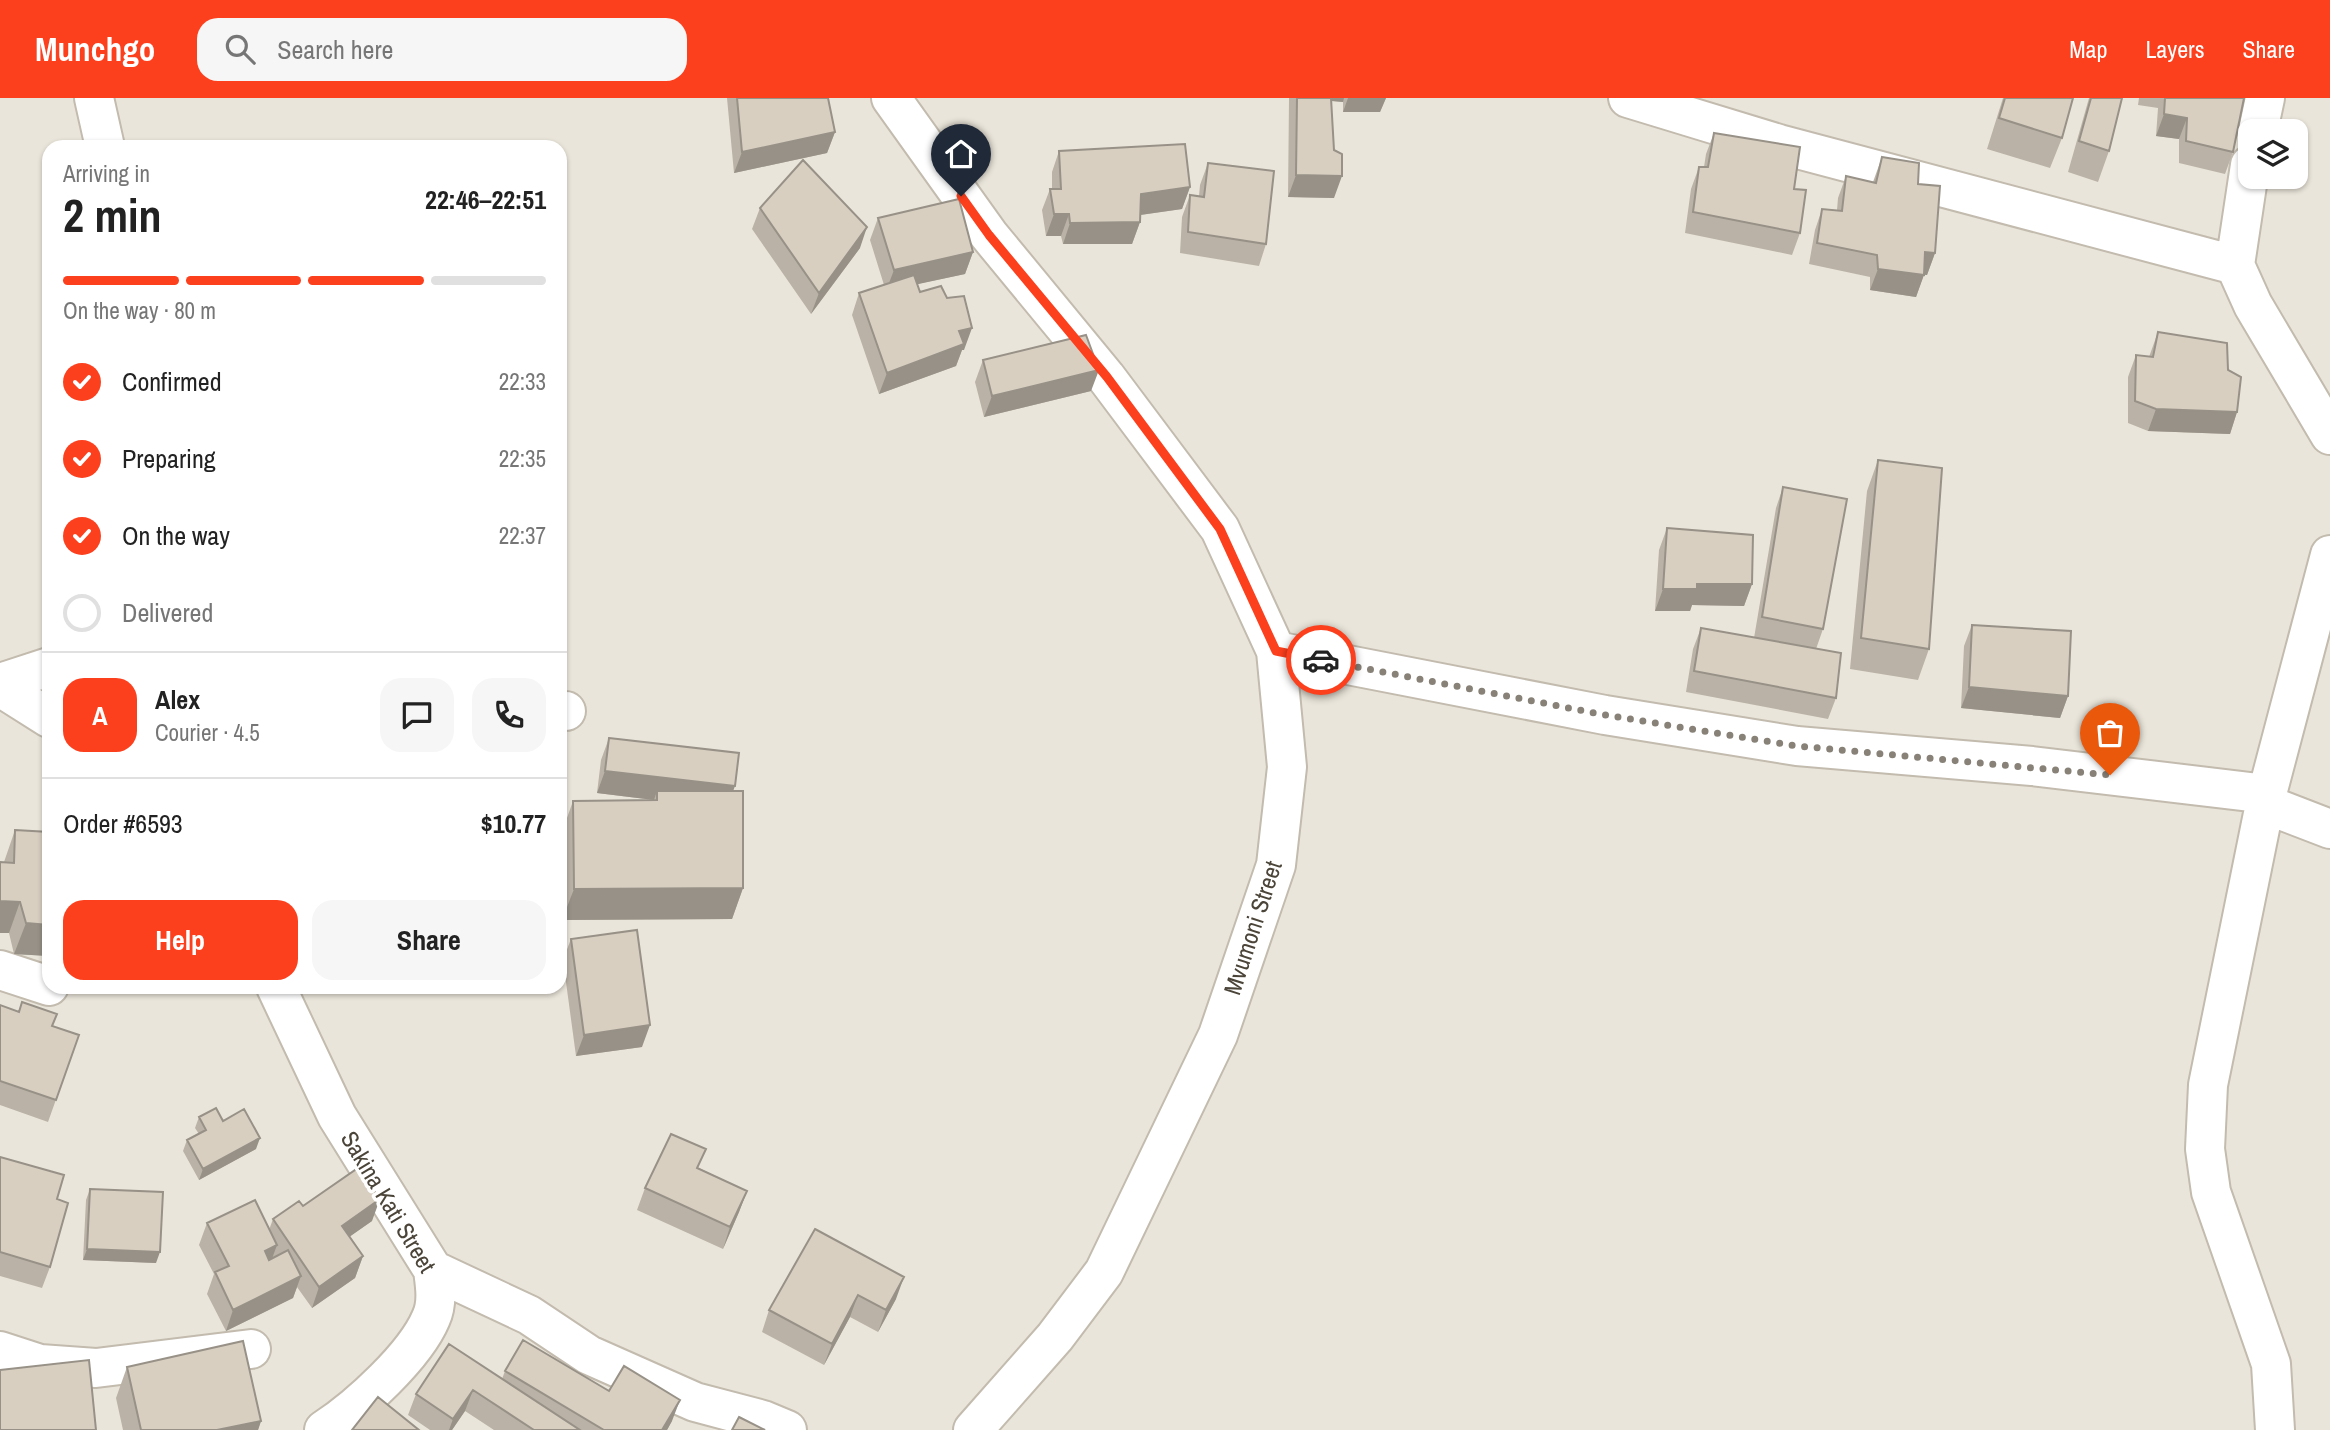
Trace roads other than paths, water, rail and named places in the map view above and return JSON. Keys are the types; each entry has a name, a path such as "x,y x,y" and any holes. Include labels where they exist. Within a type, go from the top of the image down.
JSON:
{"street":[{"path":"94,98 103,140"},
{"name":"Mvumoni Street","path":"891,98 989,235 1107,377 1220,529 1276,651 1287,767 1276,865 1218,1035 1104,1272 1055,1337 973,1430"},
{"path":"1628,98 1779,144 2235,265"},
{"path":"2261,119 2265,98"},
{"path":"2247,189 2235,265 2253,305 2330,435"},
{"path":"2276,1430 2271,1364 2211,1192 2205,1149 2208,1085 2266,799 2330,555"},
{"path":"1276,651 1605,715 1797,746 2032,766 2266,799 2330,829"},
{"path":"0,685 42,670"},
{"path":"0,685 42,713"},
{"path":"0,970 42,984"},
{"name":"Sakina Kati Street","path":"279,994 337,1116 433,1270 436,1293 433,1316 417,1344 341,1419 324,1430"},
{"path":"433,1270 529,1315 690,1416 763,1420 787,1430"},
{"path":"0,1351 40,1364 96,1368 251,1349"}]}
